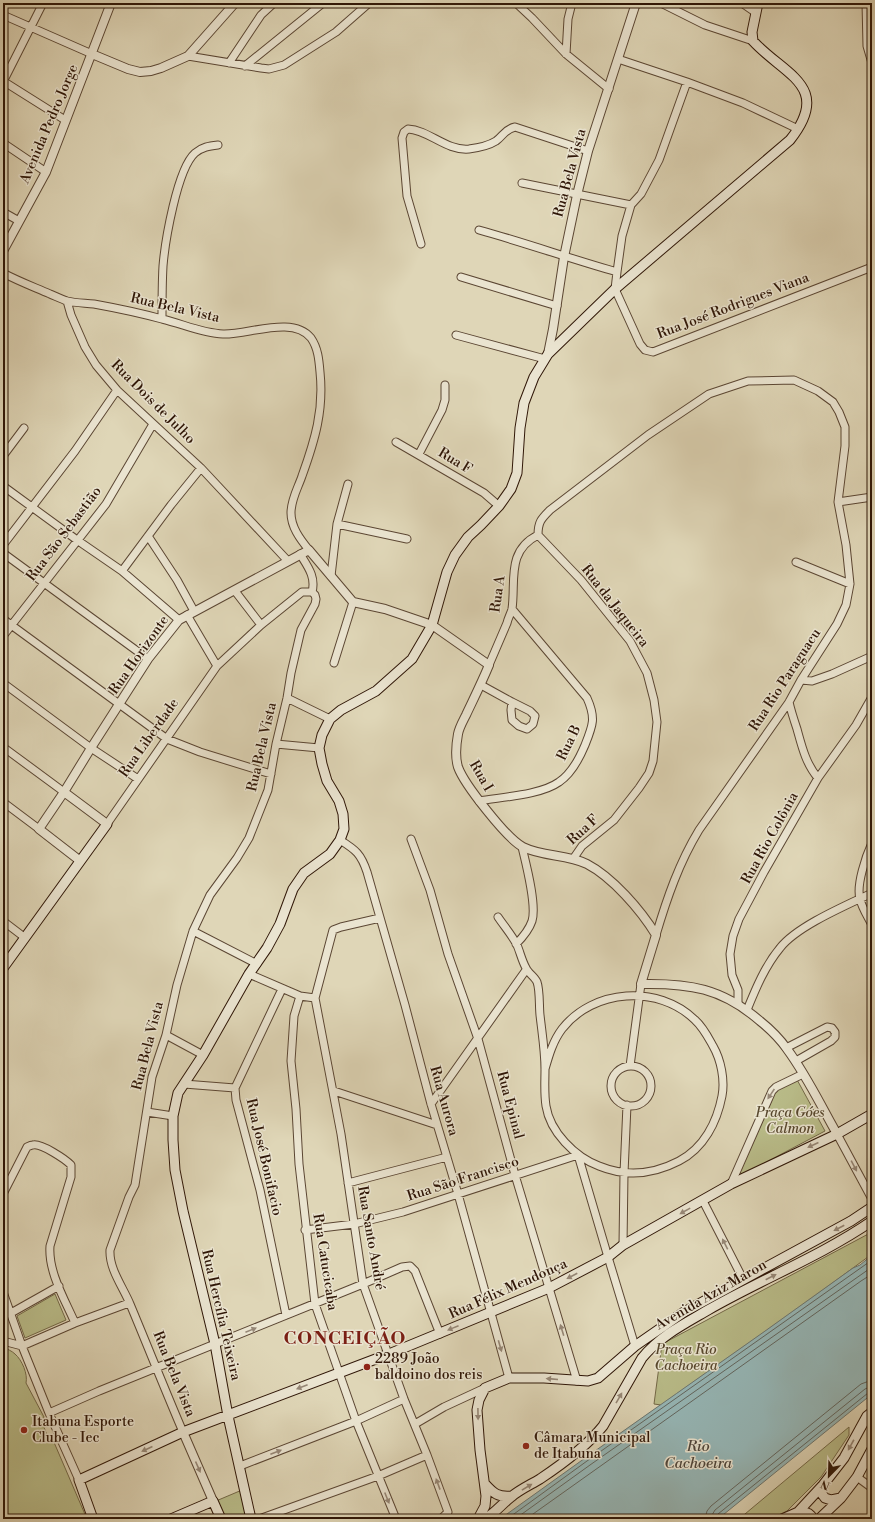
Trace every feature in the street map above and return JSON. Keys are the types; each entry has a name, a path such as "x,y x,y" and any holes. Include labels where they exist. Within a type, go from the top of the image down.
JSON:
{"main road":[{"path":"340,840 344,829 343,814 339,801 327,781 322,764 319,748 322,735 330,719 341,710 376,691 397,674 412,659 432,625 447,572 455,555 468,537 481,526 499,506 511,489 517,472 520,428 524,403 534,377 546,357 615,289 790,140 804,119 806,98 802,86 793,75 753,41 752,32 756,8"},
{"name":"Rua Liberdade","path":"3,968 79,860 107,824"},
{"name":"Rua Hercília Teixeira","path":"251,1519 228,1416 215,1344 181,1204 175,1170 173,1116 178,1093 203,1055 249,974 257,964 280,924 293,889 304,873 330,854 340,840"},
{"name":"Rua Félix Mendonça","path":"79,1480 183,1432 440,1334 549,1288 608,1257 623,1245 731,1184 837,1134 872,1114"},
{"name":"Avenida Aziz Maron","path":"509,1378 544,1378 588,1381 598,1378 635,1346 684,1312 852,1221 872,1208"},
{"name":"Avenida Aziz Maron","path":"485,1519 497,1511 511,1496 540,1479 580,1449 598,1433 642,1358 649,1349 669,1333 720,1303 805,1260 872,1221"},
{"path":"478,1519 485,1506 486,1496 477,1410 479,1400 485,1388 509,1378"},
{"path":"798,1512 823,1485 844,1458 867,1416 872,1412"},
{"path":"819,1519 841,1498 857,1477 872,1449"},
{"path":"79,1480 93,1519"},
{"path":"485,1484 493,1493 502,1497 511,1496"},
{"path":"823,1485 822,1494 825,1498 831,1500 841,1498"},
{"path":"171,1519 213,1501"},
{"name":"Rua Bela Vista","path":"213,1501 221,1519"},
{"path":"782,1519 798,1512 805,1511 810,1514 813,1519"}],"street":[{"path":"43,3 30,26 3,82 65,120"},
{"name":"Avenida Pedro Jorge","path":"3,251 46,172 111,3"},
{"path":"3,15 128,69 140,72 151,72 188,56 235,3"},
{"path":"229,63 262,15 274,3"},
{"path":"245,66 323,3"},
{"path":"188,56 269,69 284,65 336,32 369,3"},
{"path":"516,3 566,54 609,89"},
{"path":"566,54 568,19 572,3"},
{"name":"Rua Bela Vista","path":"546,357 557,306 564,257 577,194 588,151 636,3"},
{"path":"661,3 705,25 753,41"},
{"path":"742,3 756,8"},
{"path":"866,3 867,46 872,63"},
{"path":"618,59 687,82 743,103 798,129"},
{"path":"615,289 622,236 631,206 641,194 659,160 687,82"},
{"path":"421,244 407,196 402,138 404,132 408,129 413,129 451,146 468,149 477,148 496,141 505,131 515,128 588,151"},
{"path":"3,144 46,172"},
{"path":"162,319 163,266 179,182 187,163 195,153 204,147 218,145"},
{"path":"522,183 631,206"},
{"path":"3,212 19,221"},
{"path":"479,230 617,272"},
{"name":"Rua José Rodrigues Viana","path":"615,289 640,344 645,350 653,352 872,267"},
{"path":"3,273 24,284 67,301"},
{"path":"461,277 557,306"},
{"name":"Rua Bela Vista","path":"67,301 93,304 162,319 205,332 225,334 287,327 302,330 310,337 317,347 321,383 319,425 292,502 291,513 292,522 299,538 309,550"},
{"name":"Rua Dois de Julho","path":"67,301 85,347 96,365 117,390 201,468 287,560"},
{"path":"456,334 546,357"},
{"name":"Rua Rio Paraguacu","path":"538,535 538,527 541,518 550,510 648,435 709,394 748,381 794,380 818,391 833,402 840,412 845,427 845,446 838,502 846,546 850,584 846,605 836,624 801,680 790,702 699,830 676,873 641,984 630,1066"},
{"name":"Rua F","path":"445,385 445,400 442,410 419,454 484,494 499,506"},
{"path":"3,546 75,451 117,390"},
{"name":"Rua São Sebastião","path":"3,636 106,504 153,424"},
{"path":"3,456 24,428"},
{"path":"396,442 419,454"},
{"path":"122,571 171,505 201,468"},
{"path":"331,576 337,524 348,484"},
{"path":"3,486 122,571 179,620"},
{"path":"838,502 872,497"},
{"path":"337,524 407,539"},
{"name":"Rua A","path":"481,685 512,609 512,580 517,558 522,547 530,539 538,535"},
{"name":"Rua da Jaqueira","path":"538,535 581,580 630,641 647,673 654,700 657,722 654,761 649,773"},
{"path":"148,536 177,580 191,613 217,666"},
{"path":"309,550 353,602 385,609 432,625 489,665"},
{"name":"Rua Horizonte","path":"39,829 148,659 179,620 287,560 309,550"},
{"path":"3,553 148,659"},
{"path":"300,554 313,576 314,585 312,592"},
{"path":"796,562 850,584"},
{"path":"235,590 261,625"},
{"name":"Rua Liberdade","path":"107,824 217,666 261,625 302,592 312,592"},
{"name":"Rua Bela Vista","path":"213,1501 112,1264 110,1250 129,1197 135,1185 148,1112 152,1077 166,1035 177,985 193,931 210,895 237,858 249,838 268,790 276,744 288,698 291,673 301,630 315,604 315,595 312,592"},
{"path":"334,663 353,602"},
{"name":"Rua B","path":"480,801 545,789 560,782 570,772 583,750 594,719 592,709 587,698 512,609"},
{"path":"3,619 167,739 200,752 270,774"},
{"path":"801,680 812,681 819,679 872,656"},
{"path":"3,683 91,748 138,779"},
{"path":"481,685 512,702"},
{"name":"Rua I","path":"481,685 458,733 456,749 458,767 467,784 498,824 522,847"},
{"name":"Rua Rio Colônia","path":"738,1003 738,990 732,975 730,954 733,936 739,919 818,778 856,725 872,697"},
{"path":"288,698 330,719"},
{"path":"790,702 791,712 806,757 812,770 818,778"},
{"path":"276,744 319,748"},
{"path":"3,747 107,824"},
{"name":"Rua F","path":"522,847 545,854 573,858 582,846 614,820 635,794 649,773"},
{"path":"3,802 79,860"},
{"name":"Rua Epinal","path":"411,839 430,890 448,954 478,1039 515,1175 577,1381"},
{"name":"Rua Aurora","path":"340,840 356,850 363,860 405,1006 430,1104 458,1194 509,1378"},
{"path":"872,843 861,881 860,899 872,925"},
{"path":"516,944 528,931 533,920 533,905 528,872 522,847"},
{"path":"573,858 602,873 646,918 656,935"},
{"path":"747,1010 760,980 781,947 794,934 872,893"},
{"path":"498,917 516,944 526,970 538,983 545,1069"},
{"name":"Rua Santo André","path":"380,918 333,930 315,998 334,1091 363,1284 404,1400 415,1424 448,1512 441,1519"},
{"path":"3,920 24,937"},
{"path":"193,931 257,964"},
{"path":"430,1104 526,970"},
{"path":"249,974 300,996 315,998"},
{"path":"641,984 682,985 722,995 738,1003 769,1029 796,1061 872,1199"},
{"name":"Rua José Bonifacio","path":"282,989 235,1088 236,1100 260,1190 286,1315"},
{"path":"639,995 659,999 678,1007 694,1019 707,1035 717,1053 722,1072 722,1092 718,1112 710,1131 698,1146 682,1159 664,1168 644,1173 624,1173 592,1164 578,1155 566,1143 552,1125 546,1108 543,1086 545,1069 551,1048 562,1029 578,1014 596,1002 618,996 639,995"},
{"name":"Rua Catucicaba","path":"300,996 294,1016 291,1061 305,1230 315,1304 356,1421 396,1519"},
{"path":"786,1048 827,1027 832,1028 835,1032 835,1036 831,1041 796,1061"},
{"path":"166,1035 203,1055"},
{"path":"630,1066 643,1070 650,1081 650,1087 649,1094 640,1103 627,1105 620,1102 615,1097 611,1084 617,1071 623,1067 630,1066"},
{"path":"731,1184 772,1091 776,1087 803,1074"},
{"path":"184,1084 235,1088"},
{"path":"334,1091 436,1125"},
{"path":"623,1245 627,1105"},
{"path":"148,1112 173,1116"},
{"path":"3,1194 27,1147 33,1144 39,1145 66,1160 71,1165 71,1177 50,1246 49,1255 59,1286 75,1323"},
{"path":"578,1155 635,1346"},
{"name":"Rua São Francisco","path":"305,1230 354,1224 403,1212 578,1155"},
{"path":"348,1183 447,1157"},
{"path":"703,1201 743,1279"},
{"path":"862,1228 872,1227"},
{"path":"49,1414 99,1391 315,1304 402,1267 410,1266 415,1271 440,1334"},
{"path":"11,1313 59,1286"},
{"path":"3,1292 22,1346 49,1414 79,1480"},
{"path":"3,1341 22,1346 75,1323 129,1303"},
{"path":"415,1424 444,1407 485,1388"},
{"path":"240,1466 356,1421 404,1400"},
{"path":"259,1519 378,1476 427,1455"},
{"path":"857,1477 872,1488"}],"green space":[{"name":"Praça Góes Calmon","path":"795,1076 825,1131 738,1177 778,1086"},
{"name":"Praça Rio Cachoeira","path":"872,1232 872,1254 661,1405 654,1404 662,1344"},
{"path":"55,1294 66,1320 25,1338 17,1316"},
{"name":"Itabuna Esporte Clube - Iec","path":"3,1347 14,1353 22,1363 26,1376 26,1383 44,1417 42,1422 48,1438 53,1440 87,1519 3,1519"},
{"path":"849,1427 849,1435 821,1477 787,1511 771,1519 739,1519"},
{"path":"242,1490 251,1519 225,1519 216,1501"}],"water":[{"name":"Rio Cachoeira","path":"872,1255 872,1394 718,1519 500,1519 853,1268 860,1265"}],"place":[{"name":"2289 João baldoino dos reis","path":"367,1367"},
{"name":"Itabuna Esporte Clube - Iec","path":"24,1430"},
{"name":"Câmara Municipal de Itabuna","path":"526,1446"}],"district":[{"name":"CONCEIÇÃO","path":"345,1338"}]}
